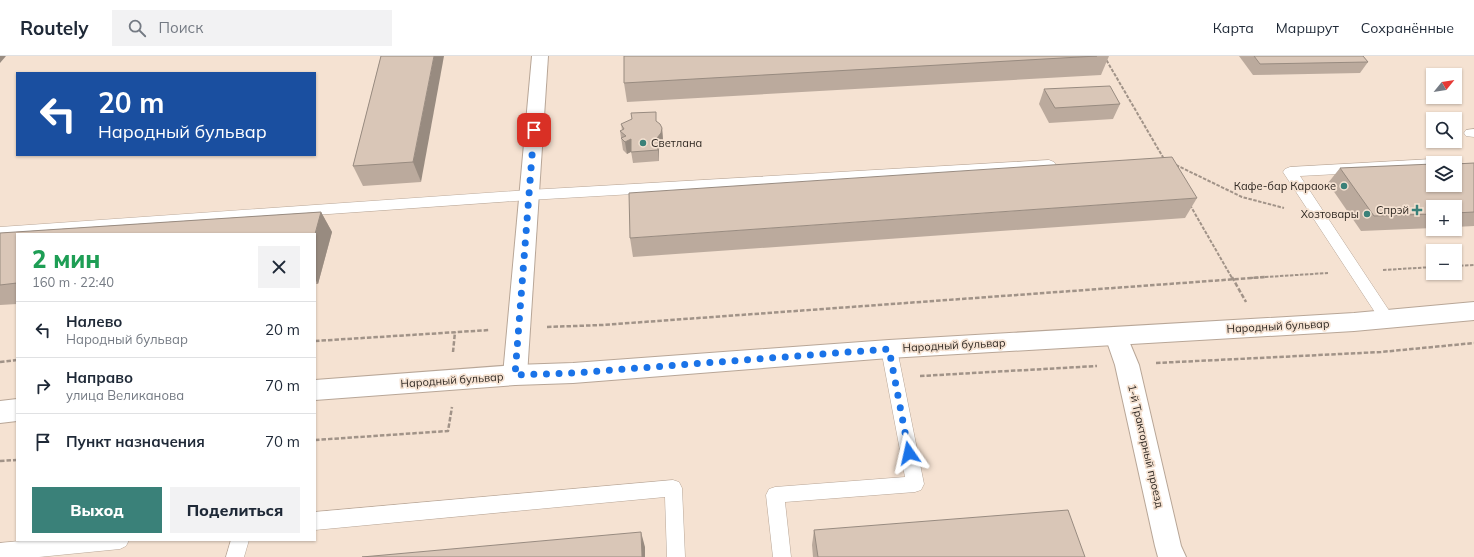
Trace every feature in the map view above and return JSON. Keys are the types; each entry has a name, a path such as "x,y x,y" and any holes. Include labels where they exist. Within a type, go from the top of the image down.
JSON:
{"street":[{"path":"515,375 540,56"},
{"name":"Народный бульвар","path":"316,390 515,375 573,373 889,349 1387,319 1474,311"},
{"name":"1-й Тракторный проезд","path":"1116,336 1127,365 1168,546 1172,557"},
{"path":"0,412 16,410"}],"lane":[{"path":"1387,319 1290,172 1426,164"},
{"path":"0,232 529,195 1060,165"},
{"path":"782,557 775,495 915,484 889,349"},
{"path":"316,521 673,488 676,557"},
{"path":"0,552 110,541"},
{"path":"235,557 240,541"}],"path":[{"path":"1104,56 1167,165"},
{"path":"1164,159 1242,197 1319,217"},
{"path":"1187,199 1261,327"},
{"path":"1462,266 1474,265"},
{"path":"316,341 518,328 602,325 1233,279 1426,267"},
{"path":"0,362 16,360"},
{"path":"316,440 448,431 453,404"},
{"path":"0,461 16,460"}],"building":[{"path":"381,56 434,56 413,162 353,166"},
{"path":"624,56 1097,56 624,83"},
{"path":"1254,56 1363,56 1368,62 1260,64"},
{"path":"1110,86 1120,104 1055,108 1044,89"},
{"name":"Светлана","path":"656,112 656,121 662,128 661,133 657,138 658,150 631,152 631,139 625,142 621,138 626,136 620,131 624,129 621,124 632,119 631,113"},
{"path":"1172,157 1197,198 630,238 629,193"},
{"path":"1474,163 1474,212 1462,213 1462,200 1426,200 1426,214 1374,216 1340,168 1426,164 1426,192 1462,192 1462,164"},
{"path":"321,212 315,233 16,233 16,283 0,285 0,233"},
{"path":"1068,510 1085,557 818,557 814,530"},
{"path":"641,532 642,557 362,557"}],"place":[{"name":"Светлана","path":"643,143"},
{"name":"Кафе-бар Караоке","path":"1344,186"},
{"name":"Спрэй","path":"1417,210"},
{"name":"Хозтовары","path":"1367,214"}],"route":[{"path":"534,130 515,375 573,373 889,349 909,453"}]}
